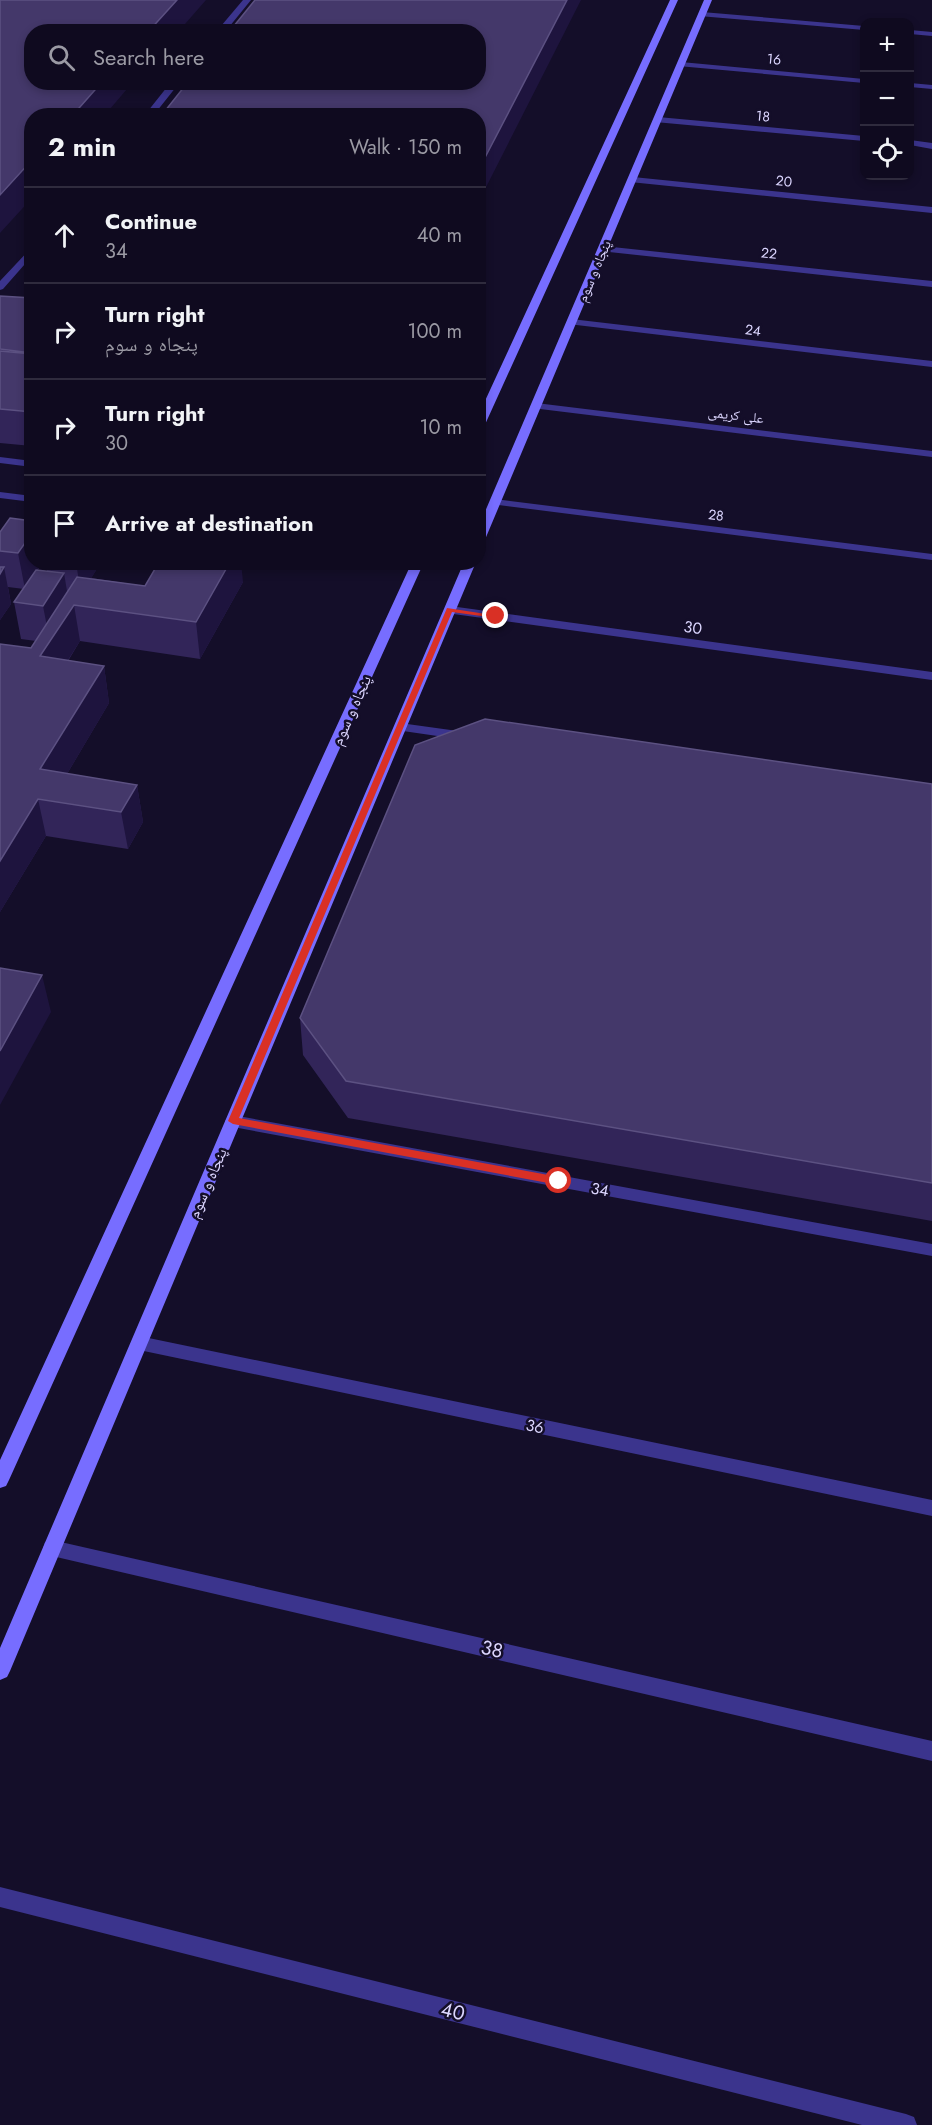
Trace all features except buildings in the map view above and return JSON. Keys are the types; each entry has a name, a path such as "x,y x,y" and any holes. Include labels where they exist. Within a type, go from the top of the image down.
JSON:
{"street":[{"path":"227,24 247,0"},
{"path":"486,411 674,0"},
{"name":"پنجاه و سوم","path":"486,523 708,0"},
{"path":"702,14 860,28"},
{"path":"914,32 932,34"},
{"name":"16","path":"681,64 860,81"},
{"path":"914,85 932,87"},
{"path":"155,108 169,90"},
{"name":"18","path":"658,120 860,139"},
{"path":"914,144 932,146"},
{"name":"20","path":"633,180 932,210"},
{"name":"22","path":"603,249 932,284"},
{"path":"0,287 24,259"},
{"name":"24","path":"571,322 932,364"},
{"name":"علی کریمی","path":"536,406 932,454"},
{"path":"0,460 24,463"},
{"path":"2,498 24,499"},
{"name":"28","path":"495,502 932,557"},
{"name":"پنجاه و سوم","path":"0,1480 414,570"},
{"name":"پنجاه و سوم","path":"0,1671 467,570"},
{"name":"30","path":"450,610 932,676"},
{"path":"400,727 483,739"},
{"name":"34","path":"233,1121 932,1250"},
{"name":"36","path":"138,1343 932,1508"},
{"name":"38","path":"52,1548 932,1751"},
{"name":"40","path":"0,1896 906,2125"}],"route":[{"path":"496,616 450,610 233,1121 559,1181"}]}
